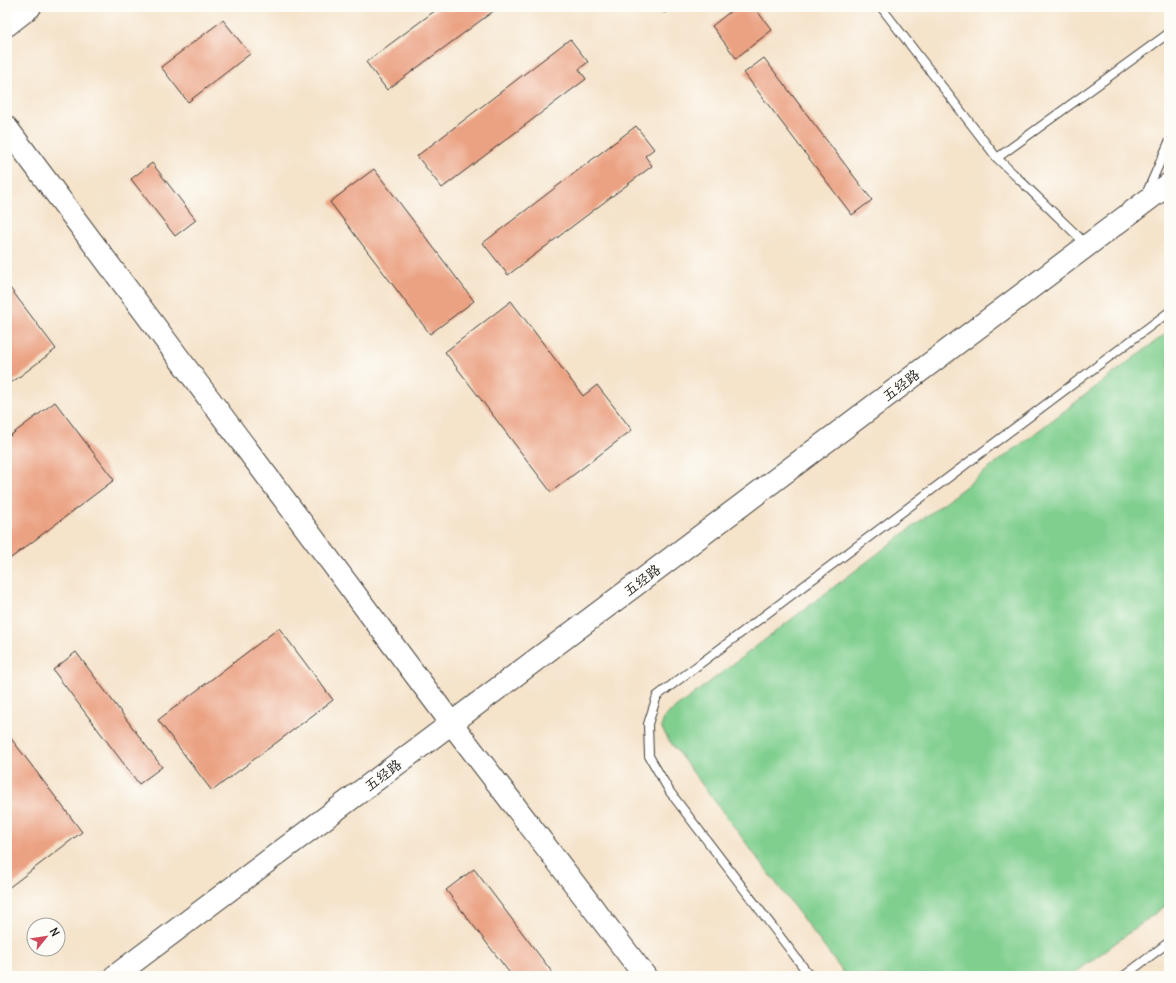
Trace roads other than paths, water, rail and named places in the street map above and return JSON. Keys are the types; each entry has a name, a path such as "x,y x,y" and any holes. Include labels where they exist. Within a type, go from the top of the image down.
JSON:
{"street":[{"path":"7,25 30,7"},
{"path":"7,128 452,724 645,976"},
{"name":"五经路","path":"115,976 1169,184"}],"lane":[{"path":"881,7 997,158 1087,245"},
{"path":"997,158 1169,33"},
{"path":"1142,205 1169,142"},
{"path":"810,976 670,792 649,756 648,724 657,696 1169,312"},
{"path":"1124,976 1169,942"}]}
